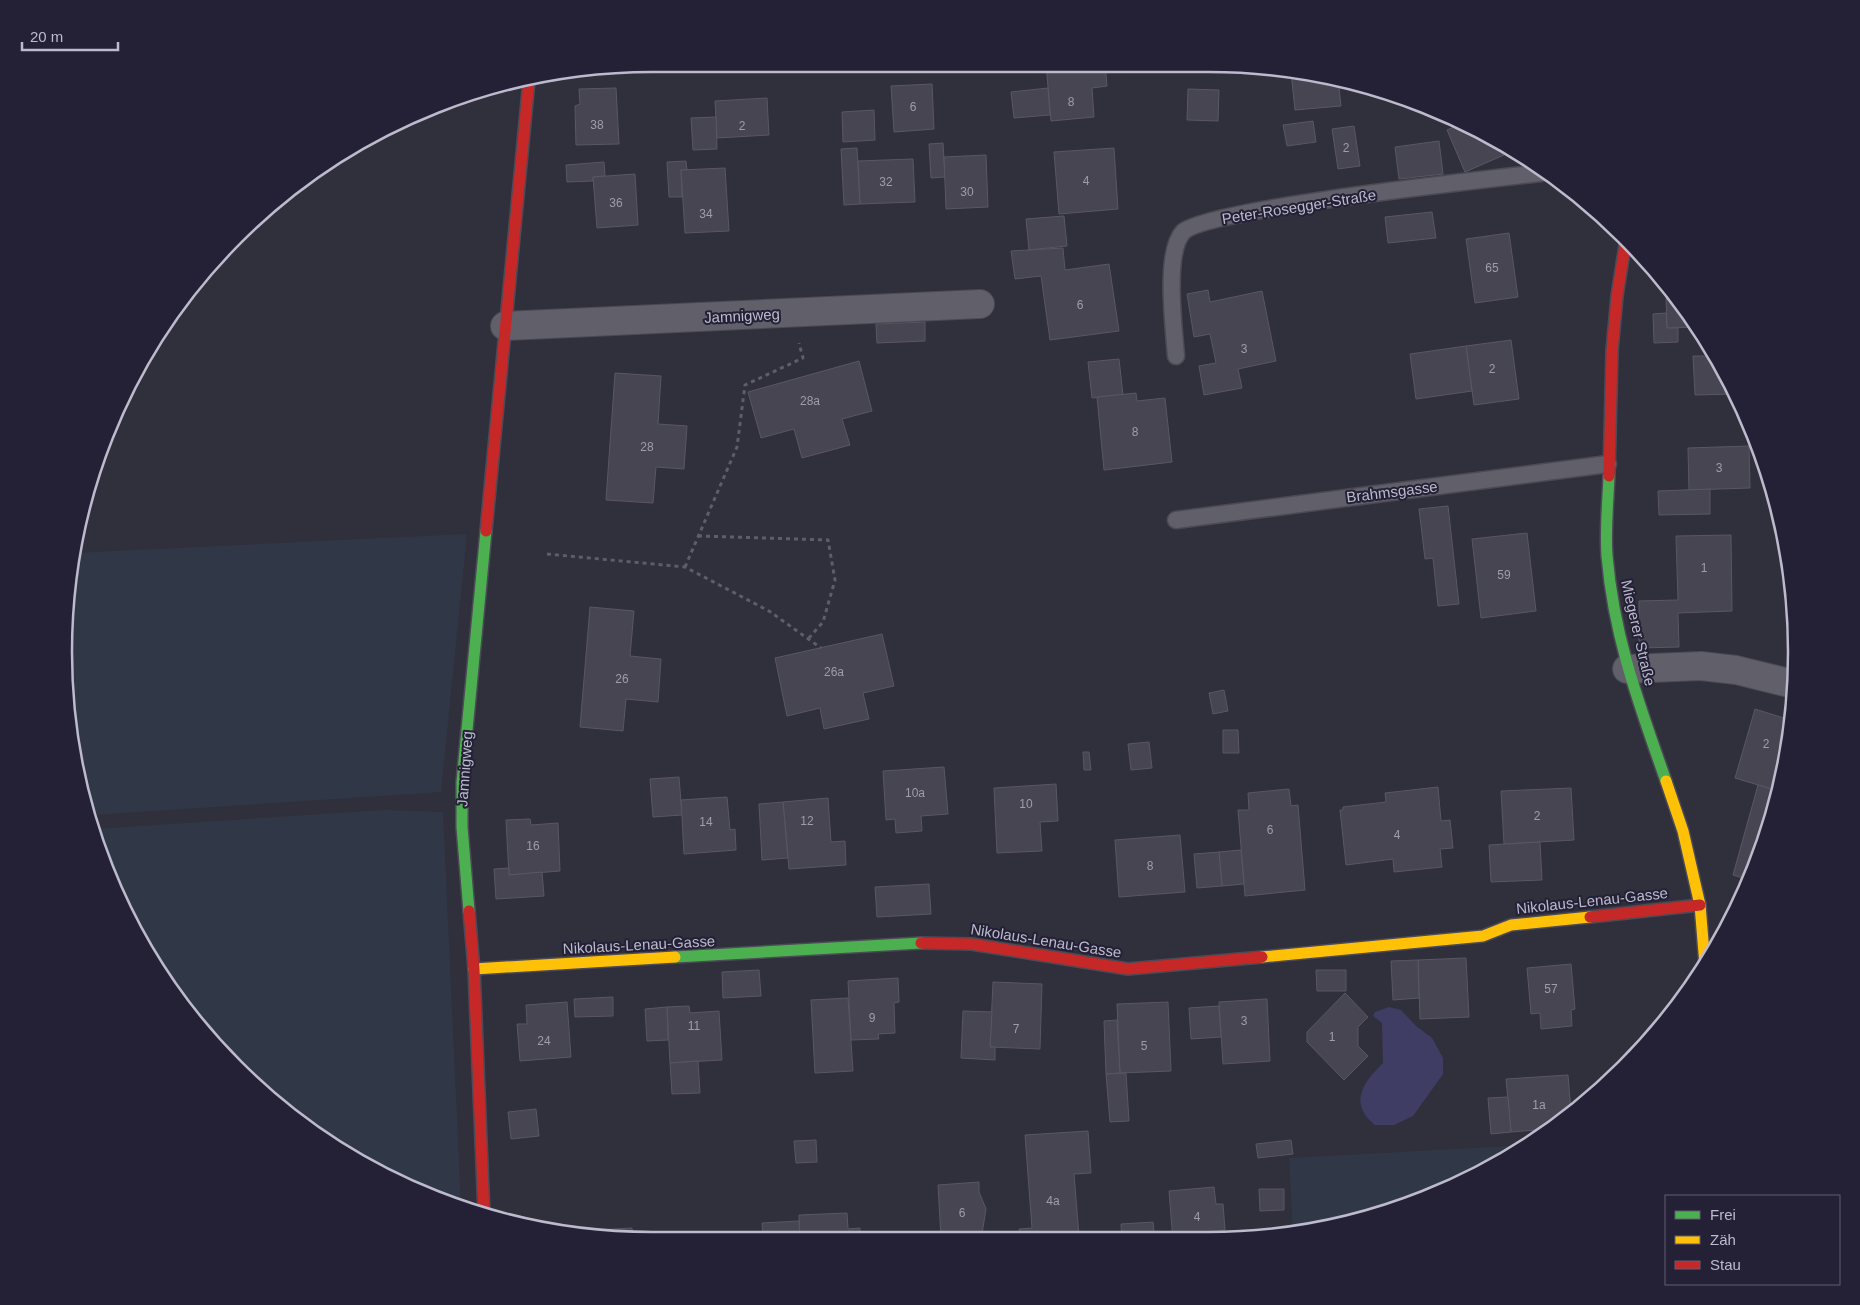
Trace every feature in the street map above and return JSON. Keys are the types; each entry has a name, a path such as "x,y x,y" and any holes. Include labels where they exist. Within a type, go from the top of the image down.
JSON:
{"street":[{"name":"Jamnigweg","path":"484,1207 474,969 462,827 462,782 528,86"},
{"name":"Miegerer Straße","path":"1624,249 1617,296 1612,351 1607,554 1613,606 1627,669 1683,831 1700,905 1704,952"},
{"name":"Jamnigweg","path":"505,326 980,304"},
{"path":"1627,669 1700,666 1736,670 1786,682"},
{"name":"Nikolaus-Lenau-Gasse","path":"474,969 919,943 971,944 1128,969 1482,936 1510,925 1700,905"}],"lane":[{"name":"Peter-Rosegger-Straße","path":"1176,356 1171,287 1176,249 1183,233 1197,224 1265,209 1535,174"},
{"name":"Brahmsgasse","path":"1176,520 1608,464"}],"path":[{"path":"685,567 737,447 745,385 802,358 792,313"},
{"path":"698,536 828,540 834,580 823,622 808,639"},
{"path":"547,554 685,567 769,611 821,648"}],"shaded area":[{"path":"467,534 441,792 96,815 77,728 74,690 72,652 74,615 77,577 81,553"},
{"path":"385,810 443,812 461,1200 396,1173 330,1135 299,1113 242,1063 192,1006 170,975 132,909 100,829"},
{"path":"1389,1007 1401,1010 1416,1026 1432,1038 1443,1058 1443,1074 1413,1116 1394,1125 1375,1125 1362,1109 1360,1101 1365,1085 1383,1063 1382,1023 1373,1016 1375,1012"},
{"path":"1513,1146 1464,1173 1394,1202 1358,1213 1293,1226 1289,1158"}],"building":[{"path":"1047,72 1106,72 1107,86 1092,88 1094,117 1051,121"},
{"path":"1292,79 1339,88 1341,106 1295,110"},
{"path":"932,84 934,129 894,132 891,86"},
{"path":"616,88 619,144 576,145 575,106 580,104 579,89"},
{"path":"1048,88 1050,115 1014,118 1011,92"},
{"path":"1188,89 1219,90 1218,121 1187,120"},
{"path":"767,98 769,135 717,138 715,101"},
{"path":"874,110 875,140 843,142 842,112"},
{"path":"716,117 717,149 693,150 691,118"},
{"path":"1313,121 1316,142 1287,146 1283,125"},
{"path":"1354,126 1360,166 1338,169 1332,129"},
{"path":"1453,127 1505,154 1465,172 1447,130"},
{"path":"1439,141 1443,174 1399,179 1395,147"},
{"path":"943,143 945,177 931,178 929,144"},
{"path":"857,148 860,204 844,205 841,149"},
{"path":"1114,148 1118,209 1059,214 1054,152"},
{"path":"986,155 988,207 946,209 944,157"},
{"path":"913,159 915,202 860,204 858,161"},
{"path":"686,161 687,170 681,170 682,197 669,197 667,162"},
{"path":"604,162 605,176 593,177 593,181 567,182 566,165"},
{"path":"725,168 729,231 685,233 681,170"},
{"path":"635,174 638,225 597,228 593,177"},
{"path":"1432,212 1436,238 1388,243 1385,217"},
{"path":"1064,216 1067,246 1029,250 1026,219"},
{"path":"1509,233 1518,297 1475,303 1466,239"},
{"path":"1063,248 1065,270 1109,264 1119,331 1050,340 1041,276 1015,279 1011,251"},
{"path":"1208,290 1210,302 1262,291 1276,361 1238,369 1242,388 1204,395 1199,366 1216,363 1210,334 1194,337 1187,294"},
{"path":"1666,298 1688,327 1667,328"},
{"path":"1666,313 1667,328 1678,328 1678,342 1654,343 1653,314"},
{"path":"925,322 925,341 877,343 876,324"},
{"path":"1511,340 1519,399 1474,405 1466,346"},
{"path":"1466,346 1472,391 1416,399 1410,354"},
{"path":"1693,356 1706,356 1727,394 1695,395"},
{"path":"1119,359 1123,395 1092,398 1088,362"},
{"path":"859,361 872,411 842,419 850,445 802,458 794,429 761,438 748,392"},
{"path":"615,373 661,376 658,424 687,426 684,469 656,467 653,503 606,500"},
{"path":"1136,393 1137,401 1165,398 1172,462 1104,470 1097,397"},
{"path":"1749,446 1750,488 1689,490 1688,448"},
{"path":"1710,489 1710,514 1659,515 1658,491"},
{"path":"1448,506 1459,604 1438,606 1433,558 1425,559 1419,509"},
{"path":"1527,533 1536,611 1481,618 1472,539"},
{"path":"1731,535 1732,611 1678,613 1679,647 1639,648 1639,601 1678,600 1676,536"},
{"path":"590,607 634,611 630,656 661,659 658,702 626,699 623,731 580,727"},
{"path":"882,634 894,686 863,693 869,719 824,729 820,708 787,716 775,658"},
{"path":"1224,690 1228,711 1213,714 1209,693"},
{"path":"1755,709 1784,718 1771,789 1735,778"},
{"path":"1223,730 1238,730 1239,753 1223,753"},
{"path":"1149,742 1152,768 1131,770 1128,744"},
{"path":"1083,752 1089,752 1091,770 1084,770"},
{"path":"944,767 948,814 921,816 922,831 896,833 895,819 886,820 883,771"},
{"path":"679,777 682,815 653,817 650,779"},
{"path":"1056,784 1058,821 1040,822 1042,851 997,853 994,788"},
{"path":"1758,785 1771,789 1757,839 1742,878 1733,875"},
{"path":"1438,787 1441,821 1450,820 1453,848 1440,849 1442,867 1394,872 1393,859 1346,865 1340,810 1343,810 1343,807 1386,802 1385,793"},
{"path":"1571,788 1574,840 1504,844 1501,791"},
{"path":"1289,789 1291,806 1298,805 1305,890 1245,896 1238,810 1249,810 1248,793"},
{"path":"727,797 730,830 735,829 736,850 684,854 681,800"},
{"path":"828,798 831,842 845,841 846,865 789,869 783,802"},
{"path":"783,802 788,858 762,860 759,804"},
{"path":"530,819 531,825 558,823 560,871 509,875 506,820"},
{"path":"1180,835 1185,892 1119,897 1115,840"},
{"path":"1540,842 1542,880 1491,882 1489,845"},
{"path":"1241,850 1244,884 1222,886 1219,852"},
{"path":"1219,852 1222,886 1197,888 1194,854"},
{"path":"509,868 509,875 542,872 544,896 496,899 494,869"},
{"path":"929,884 931,914 877,917 875,887"},
{"path":"1466,958 1469,1017 1420,1019 1418,960"},
{"path":"1418,960 1419,998 1393,1000 1391,961"},
{"path":"1571,964 1575,1009 1571,1010 1572,1026 1541,1029 1540,1013 1531,1014 1527,968"},
{"path":"759,970 761,996 723,998 722,972"},
{"path":"1316,970 1346,970 1346,991 1317,991"},
{"path":"898,978 899,1002 894,1003 895,1033 878,1034 879,1039 851,1040 848,981"},
{"path":"993,982 1042,984 1040,1049 990,1047"},
{"path":"1345,993 1368,1017 1358,1027 1358,1046 1368,1056 1344,1080 1307,1042 1307,1032"},
{"path":"613,997 613,1016 575,1017 574,999"},
{"path":"848,998 853,1071 815,1073 811,1000"},
{"path":"1267,999 1270,1061 1223,1064 1219,1002"},
{"path":"567,1002 571,1057 520,1061 517,1024 527,1024 526,1005"},
{"path":"1168,1002 1171,1071 1120,1073 1117,1004"},
{"path":"689,1006 690,1013 719,1011 722,1060 670,1063 667,1007"},
{"path":"1219,1006 1221,1037 1191,1039 1189,1008"},
{"path":"667,1007 668,1040 647,1041 645,1009"},
{"path":"963,1011 992,1012 990,1047 995,1047 995,1060 961,1058"},
{"path":"1117,1020 1120,1073 1106,1074 1104,1021"},
{"path":"698,1061 700,1093 672,1094 670,1063"},
{"path":"1126,1073 1129,1121 1110,1122 1106,1074"},
{"path":"1568,1075 1570,1105 1537,1130 1511,1132 1506,1079"},
{"path":"1508,1097 1511,1132 1491,1134 1488,1098"},
{"path":"536,1109 539,1136 511,1139 508,1112"},
{"path":"1088,1131 1091,1173 1074,1174 1079,1232 1019,1232 1019,1229 1032,1228 1025,1135"},
{"path":"816,1140 817,1162 796,1163 794,1141"},
{"path":"1291,1140 1293,1154 1258,1158 1256,1144"},
{"path":"979,1182 979,1192 986,1209 982,1232 941,1232 938,1185"},
{"path":"1214,1187 1216,1204 1223,1204 1225,1230 1172,1232 1169,1191"},
{"path":"1259,1189 1284,1189 1284,1210 1260,1211"},
{"path":"847,1213 848,1229 860,1228 860,1232 800,1232 799,1215"},
{"path":"799,1221 800,1232 762,1232 762,1223"},
{"path":"1153,1222 1154,1232 1121,1232 1121,1224"},
{"path":"632,1228 632,1231 615,1231 600,1230"}],"traffic: fast":[{"path":"1609,476 1606,546 1615,615 1629,670 1666,781"},
{"path":"469,911 462,827 462,782 486,531"},
{"path":"675,957 921,943"}],"traffic: slow":[{"path":"1666,781 1683,831 1700,905 1704,952"},
{"path":"1262,957 1483,936 1511,925 1590,917"},
{"path":"474,969 675,957"}],"traffic: jam":[{"path":"486,531 528,86"},
{"path":"1609,476 1612,351 1617,296 1624,249"},
{"path":"1590,917 1700,905"},
{"path":"469,911 474,969 484,1207"},
{"path":"921,943 971,944 1128,969 1262,957"}]}
